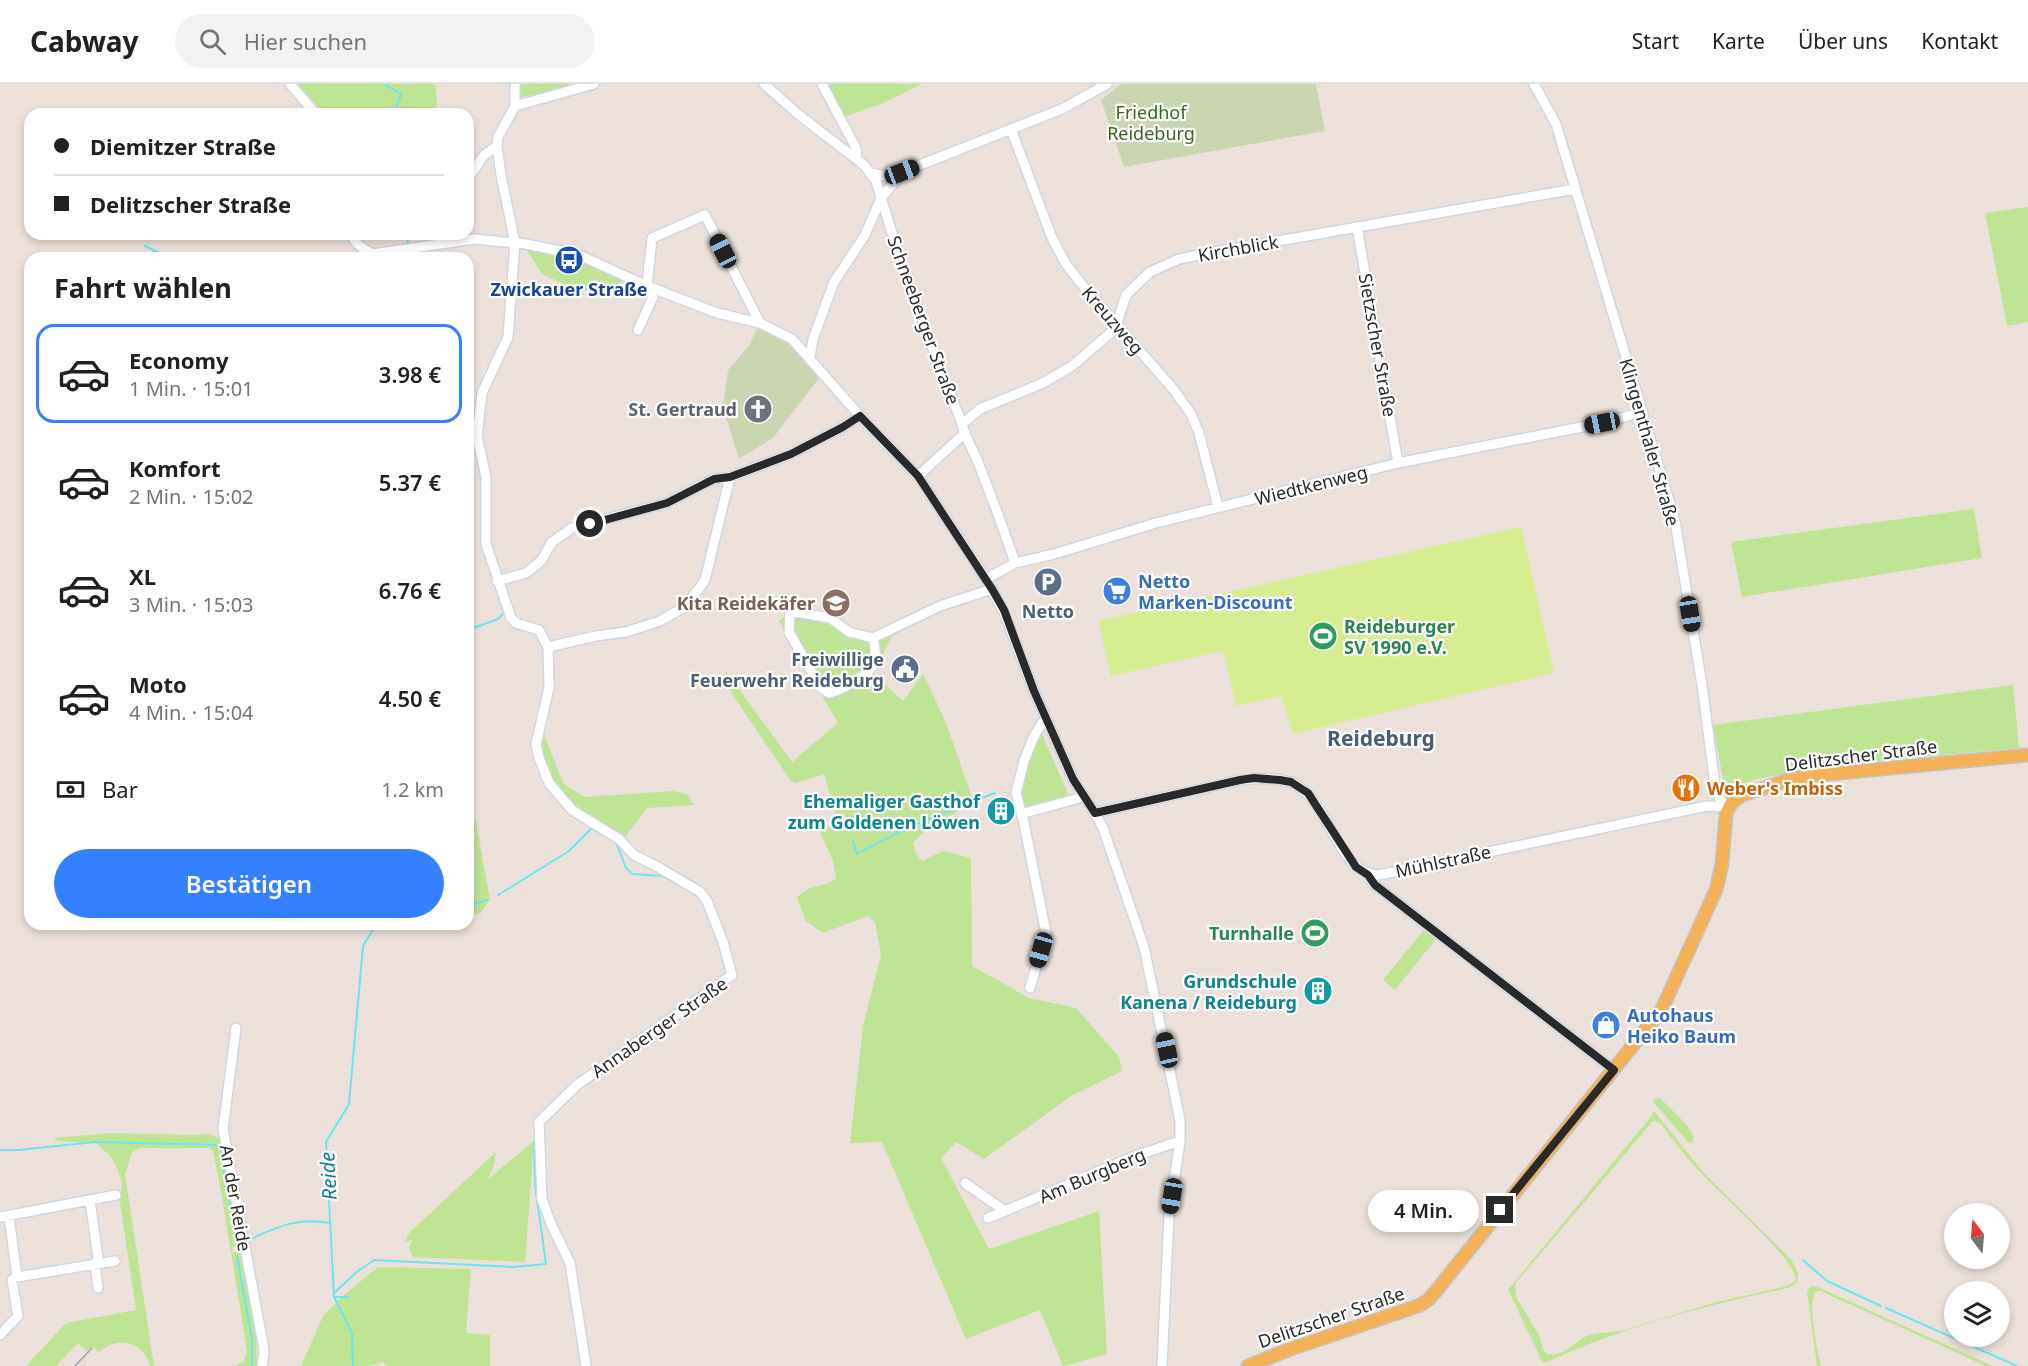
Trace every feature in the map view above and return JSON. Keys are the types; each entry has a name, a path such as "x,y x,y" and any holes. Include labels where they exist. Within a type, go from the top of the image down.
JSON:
{"main road":[{"name":"Delitzscher Straße","path":"1248,1366 1418,1306 1428,1300 1614,1070 1668,999 1716,890 1721,872 1724,821 1728,807 1736,798 1752,791 1808,776 2028,755"}],"street":[{"path":"290,84 311,108"},
{"path":"515,84 514,106 498,137 497,146 515,243 508,337 482,393 477,436 486,477 486,544 511,618 516,623 539,630 562,643"},
{"path":"514,106 594,84"},
{"path":"764,84 799,115 857,159"},
{"name":"Schneeberger Straße","path":"822,84 856,148 857,159 876,181 904,272 1015,563"},
{"path":"871,173 885,176 902,172 1062,109 1107,84"},
{"name":"Klingenthaler Straße","path":"1534,84 1556,124 1675,520 1716,801"},
{"name":"Kreuzweg","path":"1011,129 1056,246 1083,286 1174,390 1191,414 1199,433 1218,507"},
{"path":"474,170 484,155 497,146"},
{"path":"810,357 813,339 830,290 865,235 881,198 902,172"},
{"name":"Kirchblick","path":"962,424 980,409 1058,376 1085,356 1117,325 1126,295 1150,272 1164,264 1209,253 1575,189"},
{"path":"638,330 653,297 647,286 652,238 705,215 760,323"},
{"name":"Sietzscher Straße","path":"1357,227 1398,464"},
{"path":"474,239 515,243 579,255 647,286 717,313 760,323 792,339 860,416 918,476 986,579 1004,610 1047,721 1073,779 1103,828 1144,947 1180,1120 1180,1141 1168,1215 1162,1366"},
{"path":"355,240 363,250 368,252"},
{"path":"427,246 429,240"},
{"path":"389,252 467,240"},
{"name":"Wiedtkenweg","path":"986,579 1015,563 1218,507 1398,464 1602,423 1643,412"},
{"path":"497,581 526,573 541,561 552,542 572,528 660,505 714,479 730,477 791,454 860,416"},
{"path":"918,476 964,434"},
{"path":"548,647 626,632 660,621 686,606 705,580 730,477"},
{"path":"873,638 876,659 874,665 841,689 829,693 820,687 789,632 790,611 830,618 849,632 873,638 940,606 992,589"},
{"name":"Annaberger Straße","path":"539,630 548,647 549,688 536,744 549,783 572,810 619,839 634,855 700,892 707,901 723,942 732,975 577,1085 539,1122 542,1199 550,1224 570,1263 586,1366"},
{"path":"1030,988 1046,933 1016,793 1018,780 1033,738 1042,723 1047,721"},
{"path":"1095,813 1240,780 1254,778 1291,782 1308,793 1356,867 1368,875 1375,885 1614,1070"},
{"path":"1021,814 1083,797"},
{"name":"Mühlstraße","path":"1368,875 1379,875 1716,801 1728,807"},
{"name":"An der Reide","path":"236,1028 223,1129 263,1344 262,1366"},
{"name":"Am Burgberg","path":"988,1218 1136,1156 1180,1141"},
{"path":"965,1183 1005,1211"},
{"path":"0,1335 18,1316 4,1217 117,1195"},
{"path":"90,1201 98,1257 95,1265 98,1288"},
{"path":"0,1281 115,1261"}],"green space":[{"path":"297,84 435,84 437,101 436,108 319,108"},
{"path":"520,84 569,84 569,85 520,98"},
{"path":"826,84 922,84 883,103 844,117"},
{"name":"Friedhof Reideburg","path":"1121,84 1316,84 1325,131 1124,167 1101,100"},
{"path":"2028,207 2028,322 2007,326 1985,213"},
{"path":"535,246 627,279 607,290 579,291 542,274 527,251"},
{"path":"757,329 787,342 819,378 773,438 739,459 723,407 728,370 749,346"},
{"path":"1974,509 1982,558 1742,597 1731,542"},
{"name":"Reideburger SV 1990 e.V.","path":"1521,527 1554,673 1293,734 1281,696 1236,706 1223,651 1111,676 1098,621"},
{"path":"790,611 830,618 866,642 895,629 874,674 903,701 923,674 945,720 974,803 930,826 913,843 915,852 922,861 943,851 971,858 972,966 1029,998 1076,1008 1119,1057 1122,1071 1071,1096 984,1159 956,1142 941,1158 989,1249 1099,1211 1107,1354 1063,1366 1040,1310 966,1339 882,1142 850,1143 863,1026 881,955 875,922 868,916 823,933 806,921 797,898 807,890 836,878 833,861 819,830 839,824 824,774 796,783 791,781 724,682 726,671 792,762 838,723 779,621"},
{"path":"2013,685 2019,748 1834,765 1757,779 1725,790 1713,725"},
{"path":"1040,730 1068,793 1066,796 1028,807 1022,800 1020,780"},
{"path":"543,732 563,783 584,797 673,791 687,794 694,805 647,808 624,838 590,819 565,799 553,782 544,762 541,742"},
{"path":"474,811 490,900 480,914 474,914"},
{"path":"1424,930 1436,939 1395,990 1383,980"},
{"path":"1656,1098 1661,1099 1686,1124 1694,1136 1693,1142 1689,1143 1654,1103"},
{"path":"1653,1110 1704,1173 1791,1259 1798,1273 1797,1283 1788,1288 1665,1318 1604,1338 1545,1363 1508,1290 1653,1114","holes":["1653,1121 1660,1123 1693,1165 1783,1256 1796,1280 1783,1287 1716,1302 1625,1330 1589,1335 1563,1351 1547,1354 1539,1335 1516,1297 1515,1284"]},
{"path":"111,1133 212,1134 221,1138 241,1242 240,1246 232,1247 233,1252 240,1252 256,1336 257,1366 234,1366 244,1361 247,1351 213,1151 209,1148 139,1148 132,1153 125,1174 154,1366 150,1366 147,1358 136,1346 114,1344 99,1352 92,1346 87,1351 78,1343 56,1366 26,1366 66,1323 136,1310 119,1196 122,1182 115,1165 97,1143 57,1141 54,1138"},
{"path":"534,1141 525,1262 413,1257 409,1248 413,1240 405,1242 409,1233 496,1152 493,1169 487,1180"},
{"path":"378,1267 471,1269 466,1333 490,1335 490,1366 388,1366 382,1362 370,1366 301,1366 323,1316"},
{"path":"1810,1287 1818,1287 1944,1344 1944,1347 1951,1347 1993,1366 1986,1366 1820,1291 1815,1292 1812,1308 1821,1366 1817,1366 1807,1292"}],"waterway":[{"name":"Reide","path":"384,84 401,94 396,108"},
{"name":"Reide","path":"408,240 408,246"},
{"path":"145,246 158,252"},
{"path":"474,628 498,619 504,613 502,605"},
{"path":"853,841 857,854 908,828 995,793"},
{"path":"498,895 569,851 591,829"},
{"path":"616,842 626,868 632,874 665,876"},
{"path":"474,903 487,900"},
{"name":"Reide","path":"353,1366 352,1333 334,1297 326,1142 349,1104 363,946 373,930"},
{"path":"334,1293 374,1260 513,1267 546,1264 535,1185 534,1141"},
{"path":"0,1150 95,1142 216,1145 220,1147 237,1246"},
{"path":"248,1240 278,1227 297,1222 330,1223"},
{"path":"237,1256 252,1339 252,1366"},
{"path":"1803,1260 1827,1281 1881,1306"},
{"path":"334,1297 349,1297"},
{"path":"1886,1308 2017,1366"}],"tram line":[{"path":"75,1366 92,1348"}],"place":[{"name":"Zwickauer Straße","path":"569,260"},
{"name":"St. Gertraud","path":"758,409"},
{"name":"Netto","path":"1048,582"},
{"name":"Netto Marken-Discount","path":"1117,591"},
{"name":"Kita Reidekäfer","path":"836,603"},
{"name":"Reideburger SV 1990 e.V.","path":"1323,636"},
{"name":"Freiwillige Feuerwehr Reideburg","path":"905,669"},
{"name":"Weber's Imbiss","path":"1686,788"},
{"name":"Ehemaliger Gasthof zum Goldenen Löwen","path":"1001,811"},
{"name":"Turnhalle","path":"1315,933"},
{"name":"Grundschule Kanena / Reideburg","path":"1318,991"},
{"name":"Autohaus Heiko Baum","path":"1606,1025"}],"district":[{"name":"Reideburg","path":"1381,738"}],"route":[{"path":"590,524 667,503 714,479 730,477 791,454 860,416 918,476 992,589 1004,610 1034,691 1077,789 1095,813 1240,780 1271,778 1291,782 1308,793 1356,867 1368,875 1375,885 1614,1070 1500,1210"}]}
